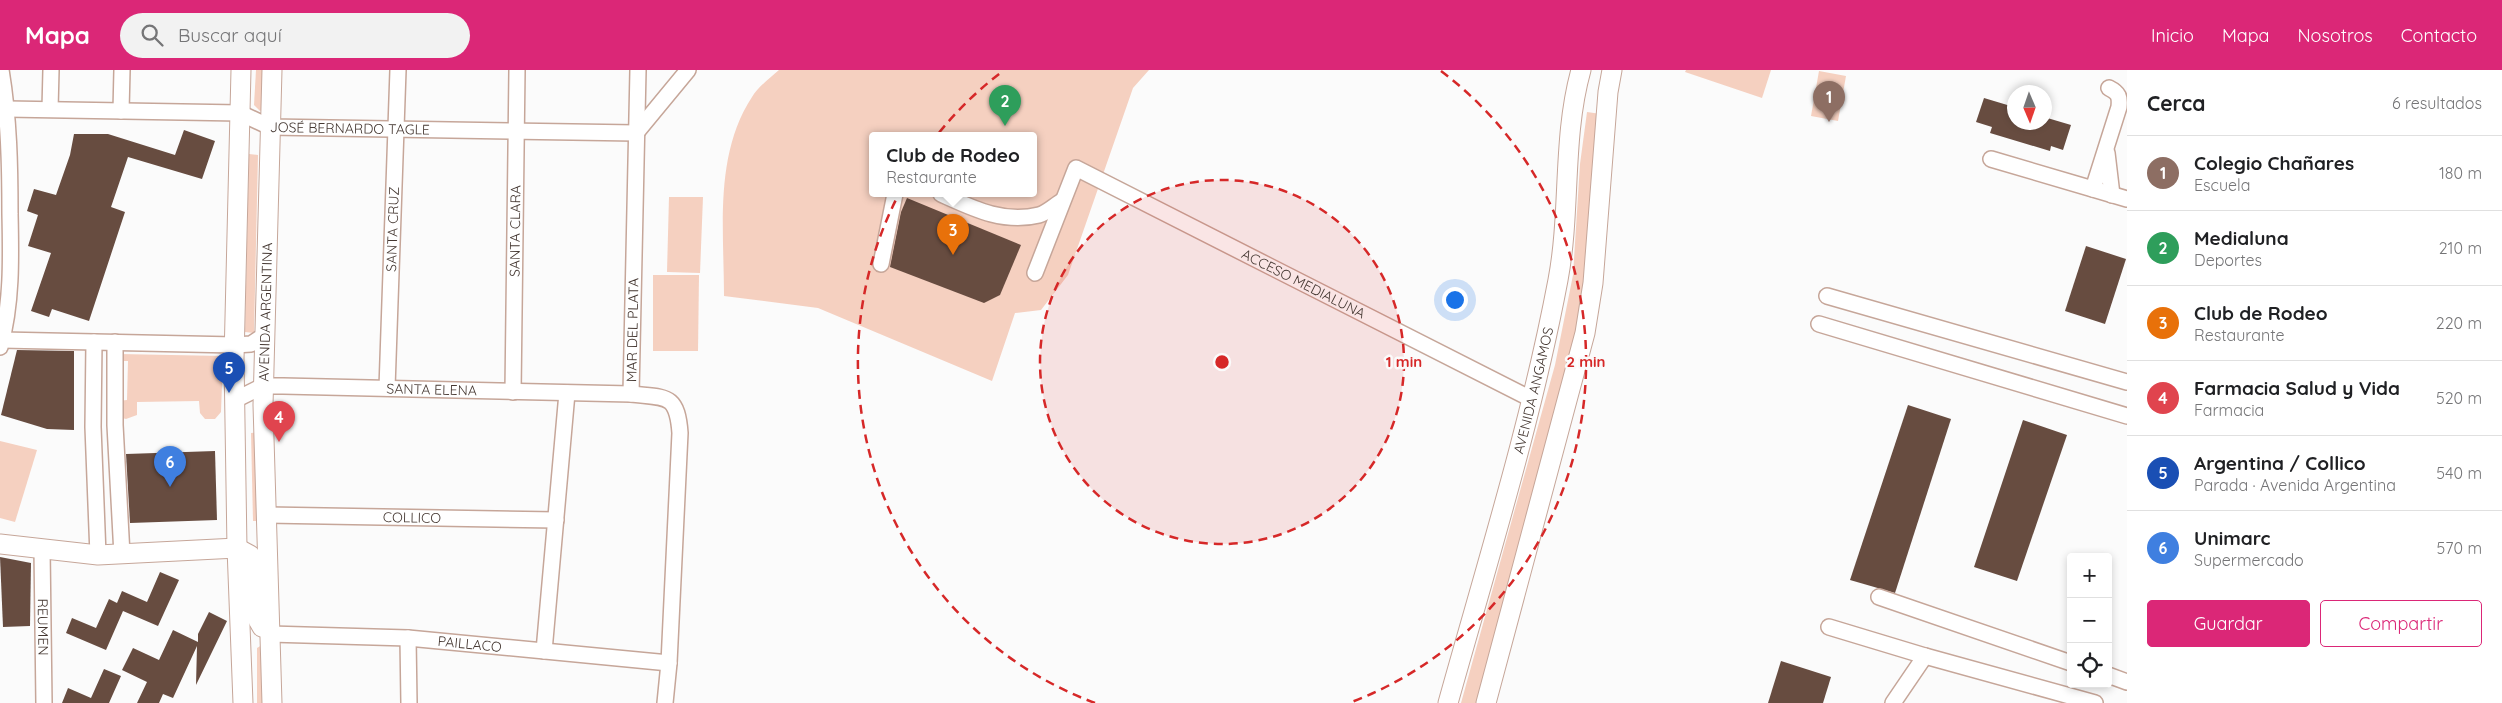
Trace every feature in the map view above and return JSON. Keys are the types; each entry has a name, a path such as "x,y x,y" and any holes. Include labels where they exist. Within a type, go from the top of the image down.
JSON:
{"main road":[{"name":"AVENIDA ARGENTINA","path":"241,70 235,400 242,703"},
{"name":"AVENIDA ARGENTINA","path":"272,70 263,386 272,703"},
{"name":"AVENIDA ANGAMOS","path":"1448,703 1531,399 1558,278 1564,232 1570,138 1581,70"},
{"path":"1486,703 1585,333 1593,282 1608,92 1612,70"},
{"path":"0,544 98,555 237,548 250,556 258,620 263,630 270,634"}],"street":[{"path":"1,70 7,109 10,253 8,306 1,343 115,342 235,345 251,344 264,335"},
{"path":"50,109 51,70"},
{"path":"121,111 122,70"},
{"name":"SANTA CRUZ","path":"387,388 398,129 398,70"},
{"name":"SANTA CLARA","path":"513,392 517,70"},
{"name":"MAR DEL PLATA","path":"638,70 631,394 663,397 675,405 679,411 680,433 669,663 665,703"},
{"path":"636,133 688,70"},
{"path":"2093,189 2119,107 2120,98 2116,91 2110,88"},
{"name":"JOSÉ BERNARDO TAGLE","path":"7,109 240,113 270,127 636,133"},
{"path":"2106,149 2112,195"},
{"path":"1991,159 2127,199"},
{"name":"ACCESO MEDIALUNA","path":"1062,200 1076,168 1531,399"},
{"path":"881,264 894,197"},
{"path":"948,197 984,213 1011,218 1040,215 1062,200"},
{"path":"1035,273 1062,200"},
{"path":"1827,296 2127,382"},
{"path":"1819,324 2127,416"},
{"path":"94,342 93,427 98,555"},
{"path":"115,342 115,425 122,555"},
{"name":"SANTA ELENA","path":"235,400 263,386 631,394"},
{"path":"544,651 567,393"},
{"name":"COLLICO","path":"267,514 556,520"},
{"name":"REUMEN","path":"42,549 44,703"},
{"path":"1879,597 2067,661"},
{"path":"1829,627 1925,656 2095,703"},
{"name":"PAILLACO","path":"270,634 408,638 669,663"},
{"path":"408,638 409,703"},
{"path":"1893,703 1925,656"},
{"path":"2112,676 2127,682"}],"shaded area":[{"path":"256,70 264,70 263,109 260,111 254,105"},
{"path":"779,70 1149,70 1133,88 1068,275 1041,310 1015,313 992,381 818,308 724,296 723,219 726,168 740,119 752,97"},
{"path":"1686,70 1771,70 1762,98 1685,72"},
{"path":"1819,71 1846,76 1838,121 1811,116"},
{"path":"1587,112 1601,114 1580,327 1480,703 1461,703 1555,365 1573,275 1580,164"},
{"path":"249,154 258,155 254,333 245,332"},
{"path":"669,197 703,197 700,273 667,272"},
{"path":"653,275 699,275 698,351 653,351"},
{"path":"119,354 223,356 221,412 215,419 205,419 200,413 199,401 137,402 137,415 126,419 119,417 118,401 127,400 128,361 118,361"},
{"path":"260,432 262,521 253,521 251,433"},
{"path":"0,441 37,450 15,522 0,518"},
{"path":"262,645 267,703 257,703 257,648"}],"building":[{"path":"1984,98 2007,105 2007,130 2052,130 2052,119 2071,125 2063,150 2051,146 2050,151 1990,133 1992,127 1976,122"},
{"path":"184,130 215,141 202,179 128,157 111,207 125,212 89,321 52,309 49,317 31,311 51,253 28,246 38,215 27,211 34,189 56,195 70,155 74,134 108,134 175,155"},
{"path":"907,198 1021,245 1000,295 984,303 890,267 901,212"},
{"path":"2086,246 2126,259 2105,324 2065,311"},
{"path":"17,350 74,351 74,430 47,429 1,415"},
{"path":"1908,405 1951,419 1895,593 1850,580"},
{"path":"2023,420 2067,435 2017,581 1974,567"},
{"path":"215,451 217,520 130,523 126,454"},
{"path":"0,557 31,563 30,626 3,627"},
{"path":"160,572 179,580 158,626 123,611 106,650 66,633 72,618 96,628 109,599 117,603 122,591 147,602"},
{"path":"209,612 227,621 196,685 197,646 173,698 163,694 159,703 137,703 147,682 122,670 133,648 159,660 173,630 198,642 198,634"},
{"path":"1781,661 1831,677 1823,703 1768,703"},
{"path":"104,669 121,676 109,703 62,703 68,688 91,698"}],"place":[{"name":"Colegio Chañares","path":"1829,122"},
{"name":"Medialuna","path":"1005,126"},
{"name":"Club de Rodeo","path":"953,255"},
{"name":"Argentina / Collico","path":"229,393"},
{"name":"Farmacia Salud y Vida","path":"279,442"},
{"name":"Unimarc","path":"170,487"}]}
